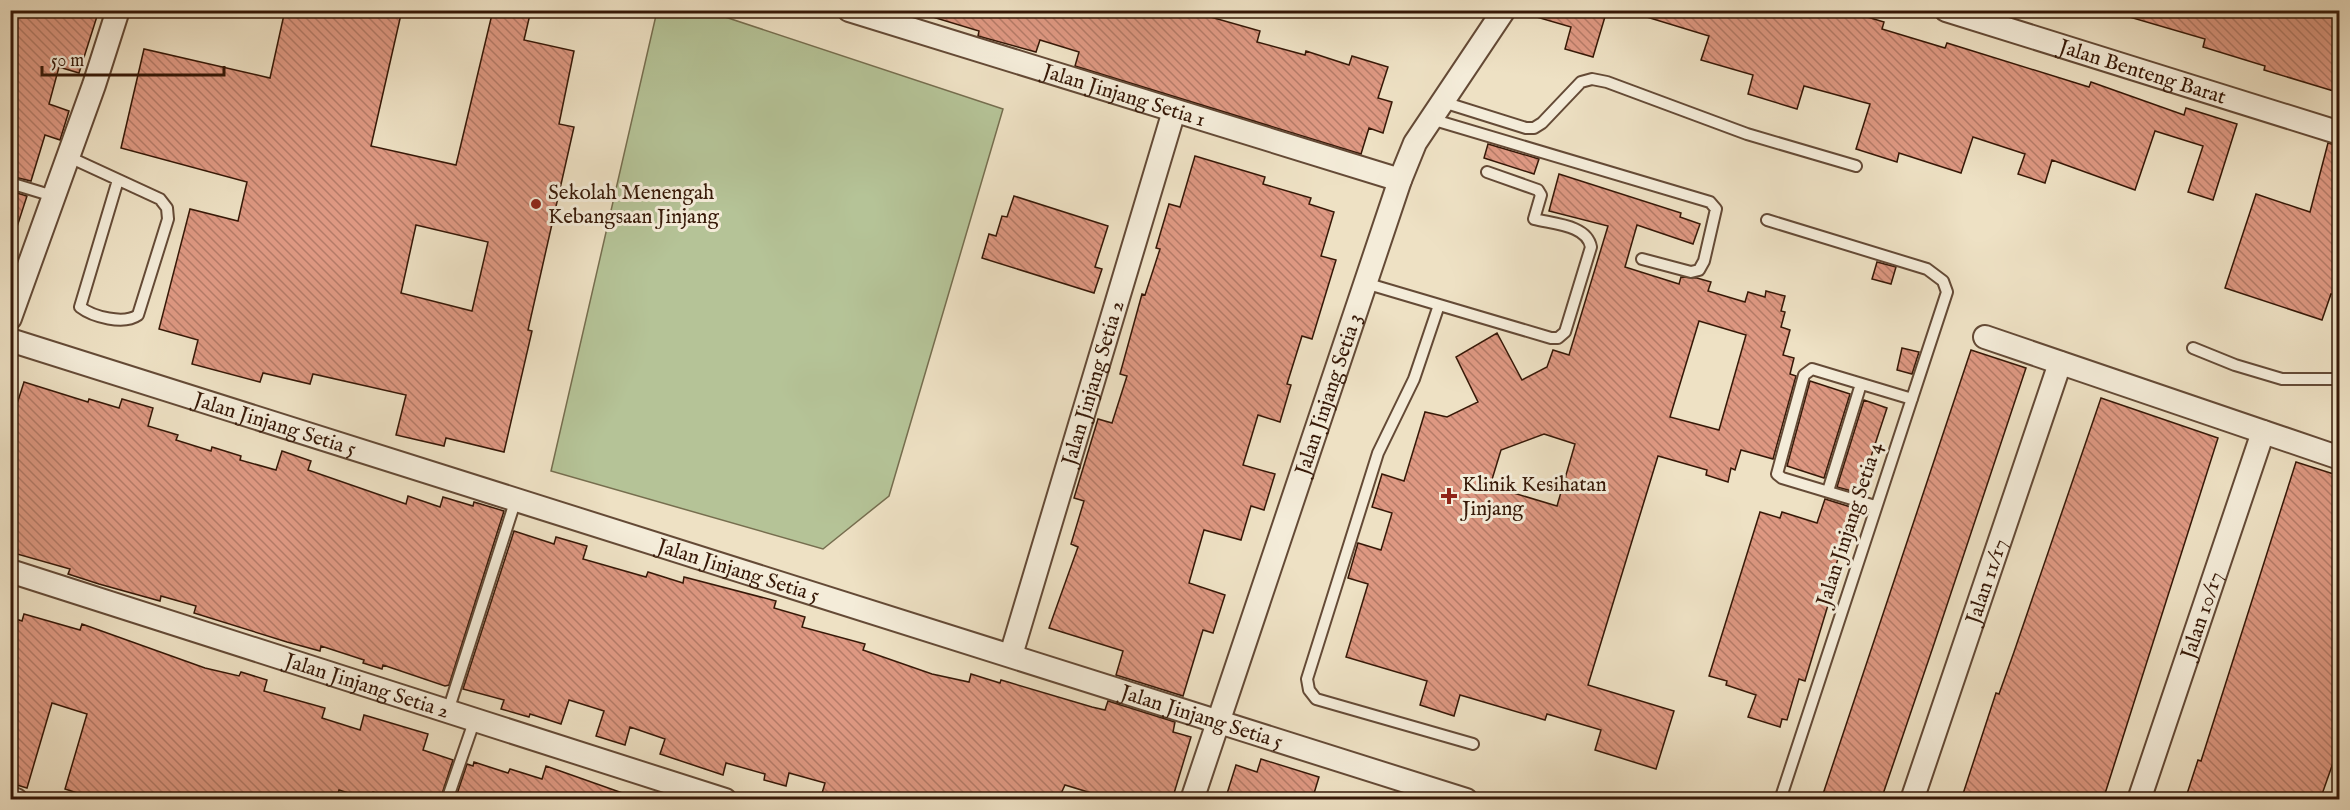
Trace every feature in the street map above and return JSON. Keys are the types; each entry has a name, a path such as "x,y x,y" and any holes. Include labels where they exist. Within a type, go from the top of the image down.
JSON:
{"street":[{"path":"10,318 69,157 118,10"},
{"name":"Jalan Jinjang Setia 1","path":"849,10 1400,180"},
{"name":"Jalan Jinjang Setia 3","path":"1192,800 1400,180 1415,143 1504,10"},
{"name":"Jalan Benteng Barat","path":"1946,10 2340,133"},
{"name":"Jalan Jinjang Setia 2","path":"1011,655 1174,111"},
{"path":"1985,338 2340,458"},
{"name":"Jalan Jinjang Setia 5","path":"10,340 1466,800"},
{"name":"Jalan 11/17","path":"1912,800 2060,363"},
{"name":"Jalan 10/17","path":"2139,800 2263,432"},
{"name":"Jalan Jinjang Setia 2","path":"10,571 725,800"},
{"path":"10,798 16,800"}],"lane":[{"path":"1437,111 1534,128 1542,123 1581,82 1592,79 1607,82 1747,134 1856,166"},
{"path":"1437,111 1710,202 1716,209 1704,261 1699,270 1691,272 1642,259"},
{"path":"69,157 160,199 167,208 168,219 138,315 123,321 85,312 80,307 118,180"},
{"path":"1365,283 1551,338 1558,338 1565,332 1591,248 1589,238 1582,232 1534,219 1541,195 1538,190 1487,172"},
{"path":"10,183 53,196"},
{"name":"Jalan Jinjang Setia 4","path":"1767,220 1927,269 1943,281 1947,292 1780,800"},
{"path":"1439,305 1414,379 1378,453 1307,679 1309,690 1316,699 1473,744"},
{"path":"2193,348 2235,365 2282,379 2340,379"},
{"path":"1875,506 1782,478 1777,474 1804,375 1812,369 1912,399"},
{"path":"1828,492 1861,384"},
{"path":"448,711 516,499"},
{"path":"447,800 475,719"}],"green space":[{"path":"657,11 707,11 1003,109 889,496 823,549 551,471"}],"building":[{"path":"10,10 99,10 79,73 59,67 49,104 69,111 60,140 45,135 31,181 10,176"},
{"path":"285,10 402,10 371,146 456,165 493,10 531,10 524,40 574,51 559,124 574,127 528,330 532,331 504,452 446,438 444,446 396,435 406,395 313,374 310,384 263,373 260,382 192,364 198,340 159,329 190,209 238,221 247,182 121,148 144,49 270,78","holes":["416,225 488,242 472,311 401,293"]},
{"path":"927,10 1209,10 1207,16 1260,31 1257,42 1305,55 1306,51 1349,65 1352,56 1388,67 1378,98 1392,102 1383,133 1369,128 1361,154 1075,66 1079,52 1040,40 1036,52 978,36 979,31 926,15"},
{"path":"1533,10 1607,10 1593,57 1565,49 1571,27 1533,16"},
{"path":"1641,10 1844,10 1884,22 1882,29 1945,48 1947,43 2089,87 2091,82 2184,115 2186,108 2237,124 2213,200 2188,192 2203,146 2155,131 2135,190 2052,160 2045,183 2018,174 2025,154 1973,137 1961,173 1899,153 1897,162 1856,149 1870,104 1804,86 1797,109 1748,94 1753,75 1701,60 1709,36 1640,15"},
{"path":"2127,10 2340,10 2340,93 2264,70 2265,66 2203,47 2205,39 2126,16"},
{"path":"2328,143 2340,146 2340,296 2331,294 2322,320 2225,288 2256,194 2310,212"},
{"path":"1488,144 1539,159 1534,174 1484,158"},
{"path":"1195,156 1265,177 1263,184 1311,198 1309,204 1334,212 1321,256 1336,260 1312,339 1302,336 1287,384 1291,385 1280,422 1258,415 1243,465 1275,474 1264,510 1251,506 1241,540 1204,530 1189,583 1225,595 1213,633 1203,630 1183,696 1116,675 1123,651 1049,628 1078,547 1071,544 1084,501 1074,498 1098,419 1112,423 1127,376 1120,374 1142,294 1145,295 1160,249 1156,248 1169,204 1180,207"},
{"name":"Klinik Kesihatan Jinjang","path":"1559,174 1681,213 1680,217 1700,224 1693,244 1637,225 1625,267 1679,284 1681,277 1711,282 1708,291 1745,302 1748,292 1765,297 1766,291 1785,296 1781,311 1785,312 1781,327 1790,330 1783,355 1794,358 1790,374 1796,376 1773,459 1741,450 1735,470 1731,468 1728,482 1706,475 1707,470 1658,456 1588,685 1674,711 1656,769 1595,750 1601,730 1547,714 1545,720 1460,695 1454,716 1420,705 1427,681 1346,657 1368,584 1348,578 1358,543 1381,550 1392,513 1372,507 1382,474 1404,481 1425,412 1447,417 1478,402 1456,357 1497,333 1522,380 1547,367 1553,350 1569,355 1608,226 1549,211","holes":["1699,321 1746,335 1719,430 1670,417","1544,434 1575,444 1557,506 1490,486 1501,450"]},
{"path":"10,191 27,196 15,233 10,232"},
{"path":"1014,196 1108,226 1095,267 1102,269 1094,293 982,258 989,234 996,236 1002,216 1007,217"},
{"path":"1877,262 1896,267 1891,284 1872,279"},
{"path":"1902,348 1919,352 1912,374 1897,370"},
{"path":"1971,350 2026,368 1881,800 1821,800"},
{"path":"1810,381 1850,394 1824,478 1787,466"},
{"path":"24,382 88,402 89,399 119,408 122,399 153,408 148,426 178,435 176,440 211,451 212,447 241,456 240,460 276,470 282,451 311,461 308,470 406,504 408,496 440,507 443,497 473,506 474,502 504,511 449,685 445,686 383,665 382,669 363,663 364,660 321,646 320,651 287,642 194,613 196,606 161,596 160,601 99,584 68,574 70,569 10,552 10,426"},
{"path":"2101,398 2218,438 2103,800 1961,800 1996,693 1999,694 2014,652"},
{"path":"1864,400 1887,408 1859,493 1837,487"},
{"path":"2296,462 2340,476 2340,743 2320,800 2185,800 2198,760 2201,761"},
{"path":"1825,499 1854,508 1831,581 1835,582 1805,681 1799,679 1787,720 1782,719 1780,727 1748,717 1756,695 1726,685 1727,681 1709,676 1760,512 1780,518 1782,512 1817,523"},
{"path":"514,531 554,544 556,537 587,546 583,559 646,577 648,572 683,583 684,577 776,601 774,608 805,617 802,627 865,644 863,650 932,674 969,682 971,674 1000,683 1001,680 1105,710 1108,701 1175,722 1173,732 1191,737 1172,800 1099,800 1101,796 1065,785 1058,800 820,800 825,783 789,773 786,786 764,780 765,774 726,763 723,775 660,754 665,739 630,727 625,745 596,736 604,711 569,700 561,724 530,714 529,717 501,709 504,700 463,689"},
{"path":"24,614 80,630 82,624 205,668 239,676 241,672 267,680 264,691 325,708 322,718 360,730 364,715 428,734 423,750 453,760 440,800 428,800 409,794 407,800 396,800 373,792 370,800 339,790 336,800 99,800 65,789 87,714 52,703 27,788 10,783 10,617 22,621"},
{"path":"1261,759 1319,777 1312,800 1225,800 1236,765 1257,772"},
{"path":"474,762 508,773 510,769 542,779 546,766 631,796 630,800 455,800 467,764 473,766"}],"place":[{"name":"Sekolah Menengah Kebangsaan Jinjang","path":"536,204"},
{"name":"Klinik Kesihatan Jinjang","path":"1449,496"}]}
